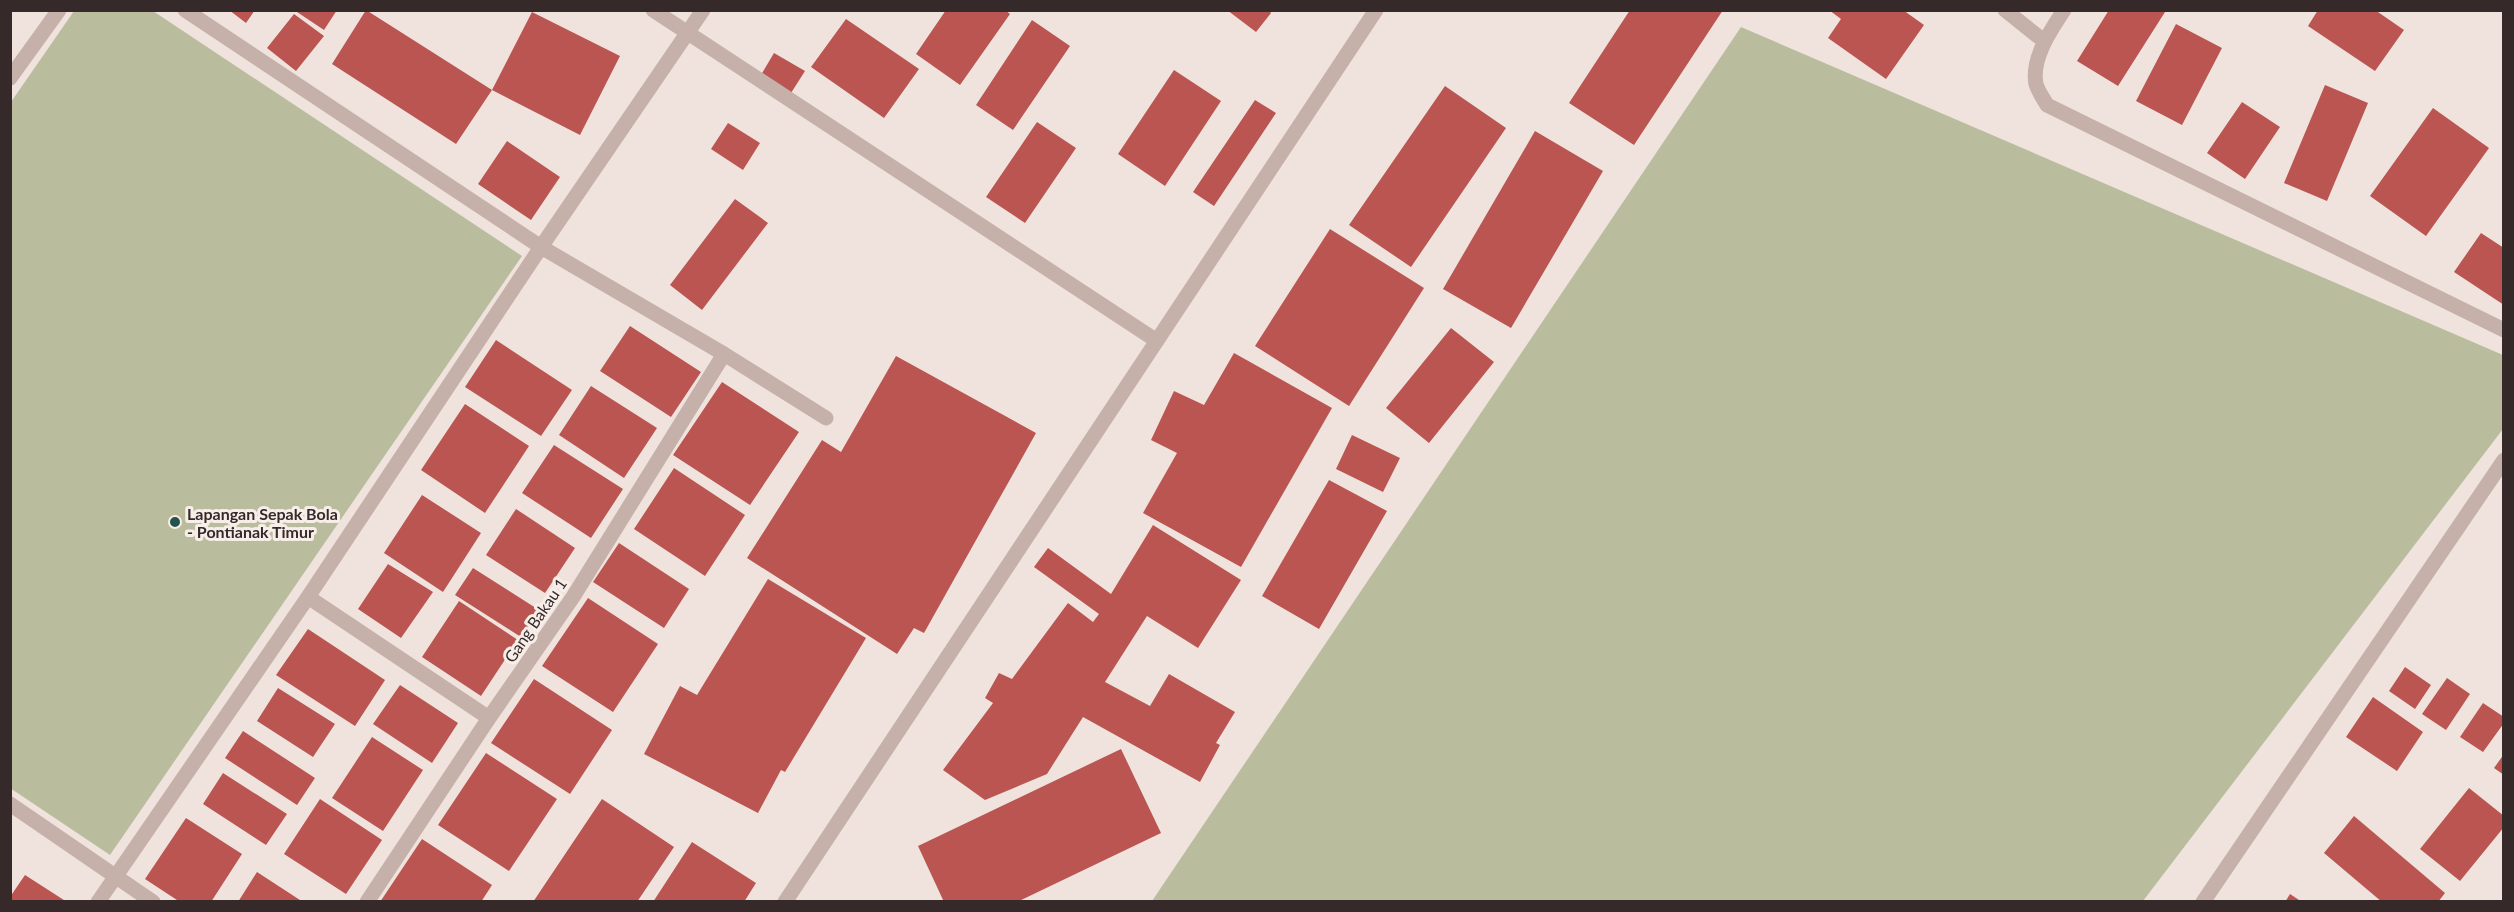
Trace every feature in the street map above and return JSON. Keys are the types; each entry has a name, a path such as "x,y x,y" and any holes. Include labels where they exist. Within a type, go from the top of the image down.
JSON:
{"street":[{"path":"10,78 59,10"},
{"path":"185,10 541,246 724,354 826,418"},
{"path":"653,10 1157,341"},
{"path":"98,902 308,597 541,246 703,10"},
{"path":"785,902 1376,10"},
{"path":"2005,10 2044,41"},
{"path":"2064,10 2044,41 2036,71 2036,84 2047,105 2504,330"},
{"name":"Gang Bakau 1","path":"367,902 489,718 573,597 724,354"},
{"path":"2203,902 2504,460"},
{"path":"308,597 489,718"},
{"path":"10,804 116,874 153,902"}],"green space":[{"name":"Lapangan Sepak Bola - Pontianak Timur","path":"74,11 153,11 522,256 110,855 10,788 11,102"},
{"path":"1741,27 2503,355 2503,429 2143,901 1152,901"}],"building":[{"path":"229,10 255,10 246,23"},
{"path":"298,10 337,10 324,30 297,12"},
{"path":"366,10 492,90 456,144 332,64"},
{"path":"946,10 1005,10 1010,14 960,85 916,54"},
{"path":"1227,10 1269,10 1271,13 1256,32"},
{"path":"1630,10 1723,10 1634,145 1569,103"},
{"path":"1829,10 1903,10 1924,25 1886,79 1828,38 1841,19"},
{"path":"2109,10 2165,12 2118,86 2077,61"},
{"path":"2318,10 2375,10 2404,30 2375,71 2308,26"},
{"path":"532,12 620,56 580,135 492,90"},
{"path":"294,14 324,36 296,71 267,48"},
{"path":"846,19 919,69 884,118 811,67"},
{"path":"1032,20 1070,46 1013,130 976,105"},
{"path":"2176,24 2222,48 2182,125 2136,101"},
{"path":"774,53 805,71 791,93 761,75"},
{"path":"1174,70 1221,101 1165,186 1118,154"},
{"path":"2325,85 2368,103 2327,201 2284,183"},
{"path":"1445,86 1506,128 1411,267 1349,225"},
{"path":"1255,100 1276,113 1214,206 1193,192"},
{"path":"2242,102 2280,127 2245,179 2207,153"},
{"path":"2433,108 2489,148 2426,236 2370,196"},
{"path":"1037,122 1076,148 1025,223 986,197"},
{"path":"728,123 760,143 743,170 711,149"},
{"path":"1535,131 1603,171 1511,328 1443,289"},
{"path":"507,141 560,177 531,220 478,184"},
{"path":"735,199 768,223 702,310 670,285"},
{"path":"1330,229 1424,288 1349,406 1255,346"},
{"path":"2481,233 2504,248 2504,305 2454,272"},
{"path":"630,326 701,372 671,417 600,371"},
{"path":"1451,328 1494,362 1429,443 1386,408"},
{"path":"496,340 572,390 541,436 465,387"},
{"path":"1234,353 1332,408 1241,567 1143,513 1177,453 1151,440 1174,391 1204,405"},
{"path":"896,356 1036,433 924,633 914,628 897,654 747,558 822,440 841,452"},
{"path":"722,382 799,432 750,505 673,455"},
{"path":"591,386 657,428 624,478 559,435"},
{"path":"465,404 529,446 485,513 421,470"},
{"path":"1352,435 1400,458 1383,492 1336,469"},
{"path":"554,445 623,489 591,538 522,493"},
{"path":"674,468 745,515 705,576 634,529"},
{"path":"1329,480 1387,511 1319,629 1262,596"},
{"path":"422,495 481,533 443,592 384,553"},
{"path":"516,509 575,548 545,593 486,555"},
{"path":"1153,525 1241,580 1198,648 1147,616 1105,682 1150,706 1169,674 1235,712 1216,743 1220,745 1200,782 1083,717 1047,774 985,800 943,770 993,703 985,698 999,673 1012,679 1068,603 1093,622 1099,614 1034,567 1048,548 1111,594"},
{"path":"619,543 689,589 664,628 593,582"},
{"path":"388,564 433,592 401,638 358,609"},
{"path":"473,568 539,610 521,637 455,595"},
{"path":"768,579 866,638 785,772 781,770 758,813 644,754 680,686 697,695"},
{"path":"588,598 658,644 613,712 542,666"},
{"path":"459,601 518,640 481,696 422,657"},
{"path":"308,629 385,680 355,726 276,675"},
{"path":"2405,667 2431,685 2415,709 2389,691"},
{"path":"2447,678 2470,694 2446,730 2422,714"},
{"path":"534,679 612,730 570,794 491,743"},
{"path":"400,685 458,723 432,763 373,724"},
{"path":"278,688 335,724 313,757 257,721"},
{"path":"2373,697 2423,732 2397,771 2346,737"},
{"path":"2483,703 2504,717 2504,723 2483,752 2460,737"},
{"path":"243,731 315,778 297,805 225,758"},
{"path":"372,737 423,770 383,831 332,798"},
{"path":"1121,749 1161,833 1017,902 944,902 918,846"},
{"path":"486,753 557,799 509,871 438,825"},
{"path":"2504,754 2504,775 2494,768"},
{"path":"223,773 287,814 266,845 203,804"},
{"path":"2469,788 2504,816 2504,827 2460,881 2420,849"},
{"path":"320,799 382,840 346,894 284,854"},
{"path":"602,799 674,847 637,902 533,902"},
{"path":"2354,816 2445,893 2438,902 2382,902 2324,853"},
{"path":"186,818 242,854 211,902 180,902 145,879"},
{"path":"422,839 492,885 481,902 380,902"},
{"path":"692,842 756,883 744,902 653,902"},
{"path":"257,872 303,902 238,902"},
{"path":"25,875 67,902 10,902 10,897"},
{"path":"2290,894 2302,902 2285,902"}],"place":[{"name":"Lapangan Sepak Bola - Pontianak Timur","path":"175,522"}]}
